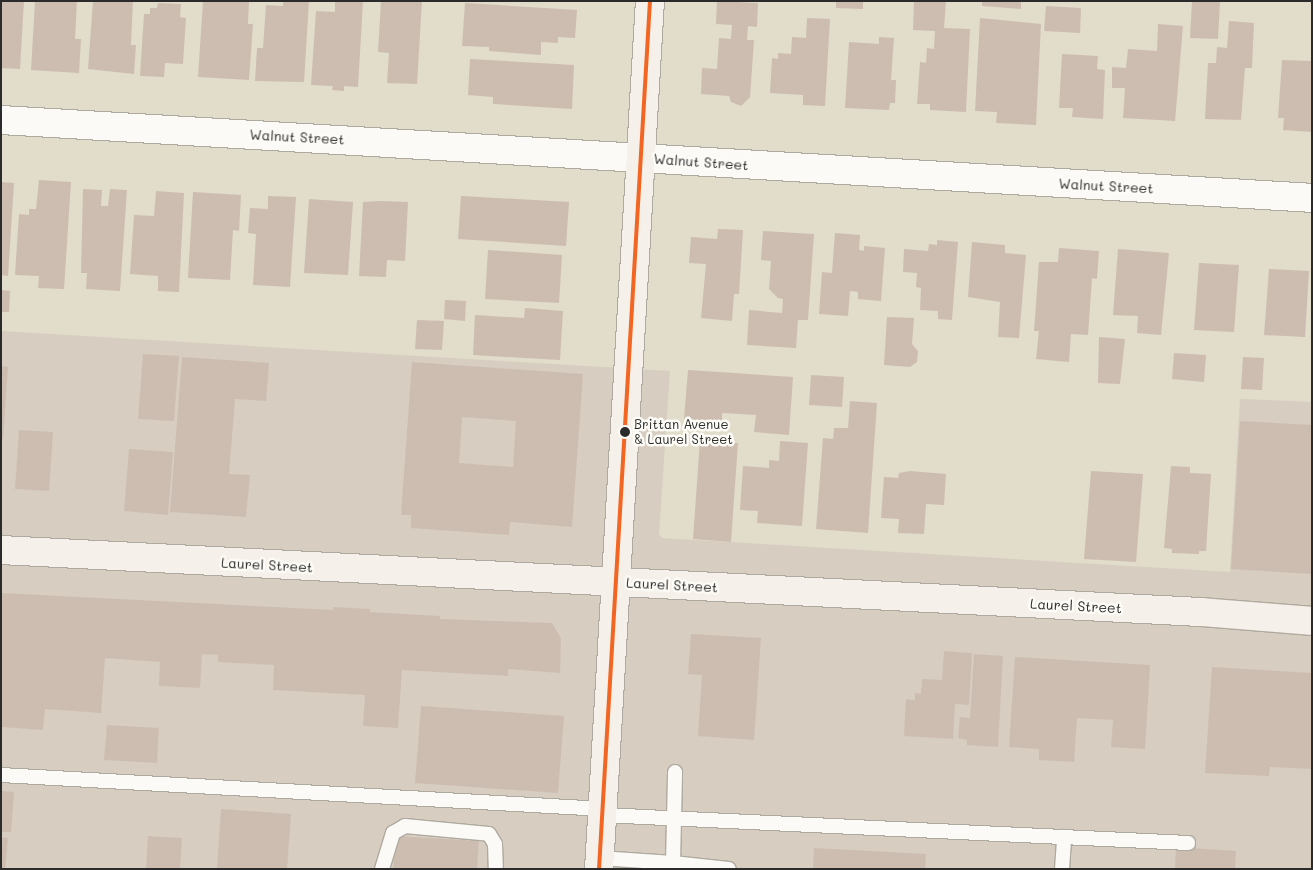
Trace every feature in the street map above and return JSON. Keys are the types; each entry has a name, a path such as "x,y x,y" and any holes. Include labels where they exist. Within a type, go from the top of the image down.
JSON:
{"street":[{"path":"599,864 650,1"},
{"name":"Walnut Street","path":"1,120 1312,198"},
{"name":"Laurel Street","path":"1,550 1201,612 1312,621"}],"lane":[{"path":"673,863 675,772"},
{"path":"1,776 603,812 674,818 1188,843"},
{"path":"382,869 393,833 405,826 489,834 495,844 496,869"},
{"path":"1062,869 1064,837"},
{"path":"599,864 673,863 729,869"}],"shaded area":[{"path":"1,331 670,371 659,534 662,538 1230,572 1240,399 1312,402 1312,869 1,869"}],"building":[{"path":"1,1 24,1 20,69 1,68"},
{"path":"35,1 77,1 75,39 81,39 79,73 31,70"},
{"path":"93,1 133,1 131,45 136,45 134,74 88,69"},
{"path":"203,1 249,1 248,24 253,24 249,80 198,77"},
{"path":"283,1 309,1 304,82 255,81 257,48 263,48 266,5 283,6"},
{"path":"335,1 363,1 358,87 344,86 344,91 332,90 333,86 311,85 316,11 335,12"},
{"path":"381,1 422,1 417,84 387,83 389,53 378,52"},
{"path":"717,1 758,3 757,27 748,26 747,40 754,40 750,97 741,106 731,102 729,96 701,94 702,68 717,69 719,38 731,39 732,25 716,24"},
{"path":"836,1 863,1 863,9 836,8"},
{"path":"914,1 946,1 944,28 970,29 966,112 930,110 930,104 917,104 920,62 926,63 927,48 934,49 935,31 913,30"},
{"path":"982,1 1021,1 1021,9 982,6"},
{"path":"1192,1 1220,1 1218,39 1190,38"},
{"path":"158,3 181,4 180,17 186,18 183,64 165,63 164,77 140,76 144,14 150,14 150,8 157,8"},
{"path":"465,3 577,10 575,38 558,37 558,43 541,42 541,55 489,51 489,47 462,46"},
{"path":"1046,6 1081,8 1080,33 1044,31"},
{"path":"807,18 830,19 825,106 803,105 803,95 770,93 772,58 778,59 778,53 791,54 792,37 806,38"},
{"path":"980,18 1041,24 1036,125 996,123 997,112 975,111"},
{"path":"1229,21 1254,23 1252,68 1245,68 1241,120 1205,119 1208,63 1216,63 1217,47 1227,48"},
{"path":"1158,24 1183,26 1175,121 1123,118 1125,88 1112,88 1112,67 1126,68 1128,49 1157,51"},
{"path":"879,37 894,38 891,80 896,80 895,103 890,103 889,110 845,108 849,42 879,44"},
{"path":"1062,54 1098,56 1097,69 1105,70 1103,119 1072,117 1073,108 1059,108"},
{"path":"470,59 574,65 572,109 493,104 493,97 468,95"},
{"path":"1282,60 1312,61 1312,132 1283,130 1284,118 1278,118"},
{"path":"39,180 71,182 64,289 38,288 39,276 15,275 19,214 29,215 29,209 36,209"},
{"path":"1,182 14,183 8,276 1,275"},
{"path":"83,189 102,190 101,206 108,206 110,189 127,190 120,291 86,289 87,273 81,273"},
{"path":"156,191 184,193 179,292 158,291 158,276 130,274 134,215 154,216"},
{"path":"193,192 241,195 239,231 233,230 230,280 188,278"},
{"path":"268,196 296,197 290,287 253,285 256,234 248,233 250,208 268,209"},
{"path":"461,196 569,202 566,246 458,239"},
{"path":"309,199 353,202 348,275 304,273"},
{"path":"363,202 408,202 405,261 387,260 386,277 359,276"},
{"path":"718,229 743,230 739,294 734,294 732,321 701,318 706,264 689,263 691,237 717,239"},
{"path":"763,231 814,234 808,320 798,320 796,348 747,345 749,310 782,313 783,299 778,298 769,289 771,261 761,260"},
{"path":"835,233 860,235 859,250 864,251 864,246 885,248 881,301 858,299 858,292 850,291 848,316 819,314 822,272 832,273"},
{"path":"937,240 958,242 952,320 938,319 938,311 920,310 921,288 916,287 917,273 903,272 904,249 928,251 929,244 937,245"},
{"path":"972,242 1005,245 1005,253 1026,255 1019,338 998,337 1000,302 968,297"},
{"path":"1059,248 1099,251 1097,279 1092,278 1088,335 1071,334 1069,362 1036,359 1039,331 1034,331 1039,262 1058,262"},
{"path":"1118,249 1169,253 1161,335 1137,333 1138,316 1113,315"},
{"path":"488,250 562,255 559,303 485,299"},
{"path":"1199,263 1239,265 1234,332 1194,330"},
{"path":"1269,269 1309,271 1305,337 1264,335"},
{"path":"1,290 10,291 9,312 1,312"},
{"path":"445,300 466,301 465,321 444,319"},
{"path":"525,308 563,311 560,360 473,355 475,315 524,318"},
{"path":"887,317 914,318 912,344 918,351 917,362 910,367 884,365"},
{"path":"417,320 444,321 442,350 415,349"},
{"path":"1099,337 1125,339 1120,384 1098,383"},
{"path":"1174,353 1206,355 1204,382 1172,379"},
{"path":"143,354 179,356 174,421 138,419"},
{"path":"182,357 269,363 266,401 235,399 229,474 250,475 246,517 170,512"},
{"path":"1243,357 1264,358 1262,390 1241,389"},
{"path":"412,362 583,374 572,527 510,522 509,535 411,528 411,515 401,515","holes":["462,417 516,421 513,467 459,463"]},
{"path":"1,366 8,367 3,439 1,439"},
{"path":"688,370 793,377 789,435 754,432 756,415 722,413 722,422 684,419"},
{"path":"811,375 844,377 842,407 809,405"},
{"path":"850,401 877,403 868,533 816,529 823,438 833,439 834,428 848,428"},
{"path":"1240,421 1312,425 1312,574 1231,569"},
{"path":"19,430 53,432 49,491 15,489"},
{"path":"700,440 738,443 731,542 693,539"},
{"path":"780,441 808,443 802,526 757,523 758,511 740,510 743,466 769,468 769,460 779,461"},
{"path":"129,449 173,452 168,515 124,511"},
{"path":"1171,466 1190,467 1190,473 1211,474 1206,551 1199,551 1199,554 1172,553 1172,549 1164,548"},
{"path":"910,471 946,474 944,505 926,504 924,534 898,533 899,519 881,518 884,477 898,478 899,473"},
{"path":"1091,471 1143,474 1136,562 1084,559"},
{"path":"1,593 333,610 333,607 370,609 370,612 440,616 440,619 552,623 561,638 560,673 508,669 508,676 402,670 398,728 363,726 365,695 273,690 274,665 218,662 218,655 202,654 200,688 159,686 160,662 105,658 101,713 45,709 43,730 1,727"},
{"path":"691,634 761,638 754,740 698,736 702,675 688,674"},
{"path":"944,651 972,653 969,705 955,704 953,739 904,736 906,699 915,700 915,693 921,694 922,679 942,680"},
{"path":"974,654 1003,656 998,747 967,745 967,740 958,738 960,717 970,718"},
{"path":"1015,657 1150,665 1145,749 1111,747 1113,720 1077,718 1074,762 1039,760 1039,749 1009,747"},
{"path":"1212,667 1312,673 1312,769 1270,767 1269,776 1205,773"},
{"path":"421,706 564,716 558,793 415,783"},
{"path":"107,725 159,728 157,763 104,760"},
{"path":"1,791 14,792 11,832 1,832"},
{"path":"221,809 291,814 287,869 217,869"},
{"path":"148,836 182,838 180,869 146,869"},
{"path":"396,836 479,841 477,869 393,869"},
{"path":"1,837 8,838 5,869 1,869"},
{"path":"1176,847 1236,851 1235,869 1175,869"},
{"path":"814,848 926,854 925,869 813,869"}],"transit line":[{"path":"599,869 650,1"}],"place":[{"name":"Brittan Avenue & Laurel Street","path":"625,432"}]}
